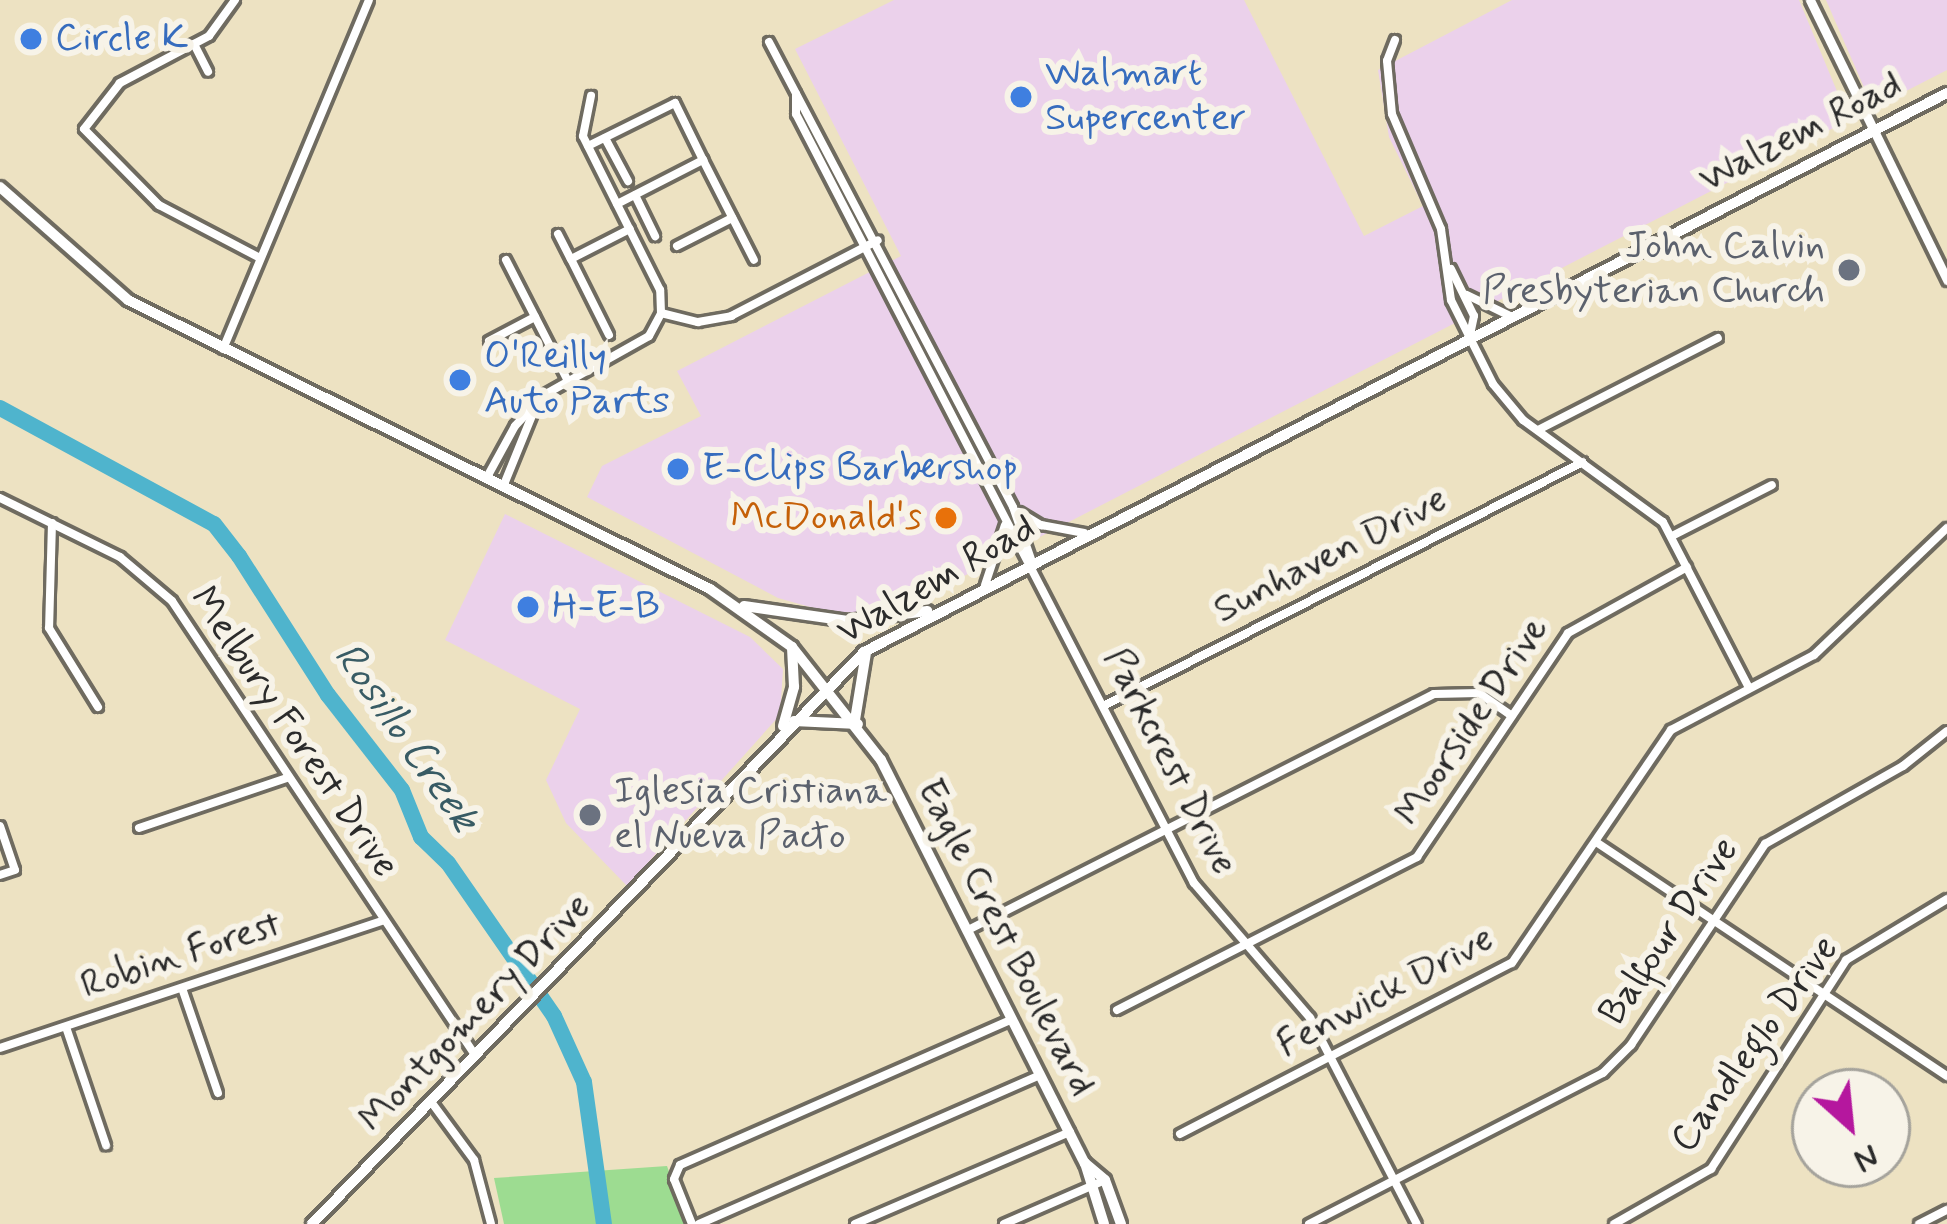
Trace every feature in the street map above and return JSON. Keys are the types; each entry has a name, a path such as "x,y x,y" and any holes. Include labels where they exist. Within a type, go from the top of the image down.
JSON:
{"main road":[{"name":"Walzem Road","path":"0,187 90,274 223,350 742,606 826,683 868,649 937,609 1947,93"},
{"path":"742,606 848,621 937,609"},
{"path":"791,647 794,687 786,727 825,717 857,722 868,649"},
{"name":"Eagle Crest Boulevard","path":"826,683 857,722 968,930 1085,1163 1088,1188 1104,1224"},
{"name":"Montgomery Drive","path":"312,1224 550,982 826,683"},
{"name":"Eagle Crest Boulevard","path":"1085,1163 1105,1180 1121,1224"}],"street":[{"path":"236,0 194,44 120,83 84,129 159,205 258,257"},
{"path":"223,350 369,0"},
{"path":"1810,0 1870,132 1947,280"},
{"path":"1396,40 1388,61 1392,114 1435,209 1450,268 1465,292 1470,335"},
{"name":"Parkcrest Drive","path":"769,42 796,94 810,107 1013,507 1031,561"},
{"path":"194,44 208,72"},
{"name":"Parkcrest Drive","path":"796,94 796,114 1194,883 1302,1007 1417,1224"},
{"path":"486,479 515,426 567,379 649,336 661,314 660,290 580,124 591,96"},
{"path":"588,146 675,103 754,260"},
{"path":"796,114 810,107"},
{"path":"605,138 628,182"},
{"path":"617,204 703,160"},
{"path":"634,195 655,236"},
{"path":"676,246 732,218"},
{"path":"571,260 630,229"},
{"path":"558,234 609,334"},
{"path":"661,314 698,322 731,316 878,240"},
{"path":"506,260 567,379"},
{"path":"1450,268 1447,289 1493,384 1537,430 1643,501 1672,536 1749,688"},
{"path":"1465,292 1508,315"},
{"path":"489,341 535,317"},
{"path":"1537,430 1718,338"},
{"path":"503,488 533,411"},
{"name":"Sunhaven Drive","path":"1105,705 1585,462"},
{"path":"1672,536 1772,485"},
{"name":"Melbury Forest Drive","path":"0,498 160,587 437,1006 477,1056"},
{"path":"1013,507 1041,525 1084,533"},
{"path":"52,523 49,628 98,706"},
{"path":"985,584 1005,524"},
{"name":"Fenwick Drive","path":"1180,1134 1512,963 1671,730 1814,655 1947,528"},
{"name":"Moorside Drive","path":"1117,1010 1417,856 1577,624 1687,567"},
{"path":"968,930 1434,694 1479,693 1512,716"},
{"name":"Balfour Drive","path":"1309,1224 1603,1073 1772,838 1904,766 1947,731"},
{"path":"139,828 287,778"},
{"path":"0,826 15,870 0,874"},
{"path":"1596,842 1947,1076"},
{"name":"Candleglo Drive","path":"1614,1224 1711,1168 1856,951 1947,899"},
{"name":"Robin Forest","path":"0,1048 382,921"},
{"path":"182,988 218,1093"},
{"path":"1013,1019 680,1165 674,1179 696,1224 1041,1074"},
{"path":"66,1027 106,1145"},
{"path":"432,1103 474,1160 491,1224"},
{"path":"855,1224 1070,1132"},
{"path":"1004,1224 1105,1180"},
{"path":"1919,1224 1947,1210"}],"shaded area":[{"path":"894,0 1244,0 1364,236 1423,206 1389,137 1378,70 1512,0 1799,0 1849,120 929,594 876,613 828,612 778,598 587,497 602,466 701,416 677,371 901,256 795,49"},
{"path":"1826,0 1947,0 1947,70 1873,108"},
{"path":"505,514 750,637 783,669 780,715 627,886 566,823 546,780 580,709 445,640"}],"green space":[{"path":"667,1166 687,1224 504,1224 494,1178"}],"waterway":[{"name":"Rosillo Creek","path":"0,408 214,524 239,556 328,695 402,790 421,837 448,863 554,1016 584,1082 604,1224"}],"place":[{"name":"Circle K","path":"31,39"},
{"name":"Walmart Supercenter","path":"1021,97"},
{"name":"John Calvin Presbyterian Church","path":"1849,270"},
{"name":"O'Reilly Auto Parts","path":"460,380"},
{"name":"E-Clips Barbershop","path":"678,469"},
{"name":"McDonald's","path":"946,518"},
{"name":"H-E-B","path":"528,607"},
{"name":"Iglesia Cristiana el Nueva Pacto","path":"590,815"}]}
